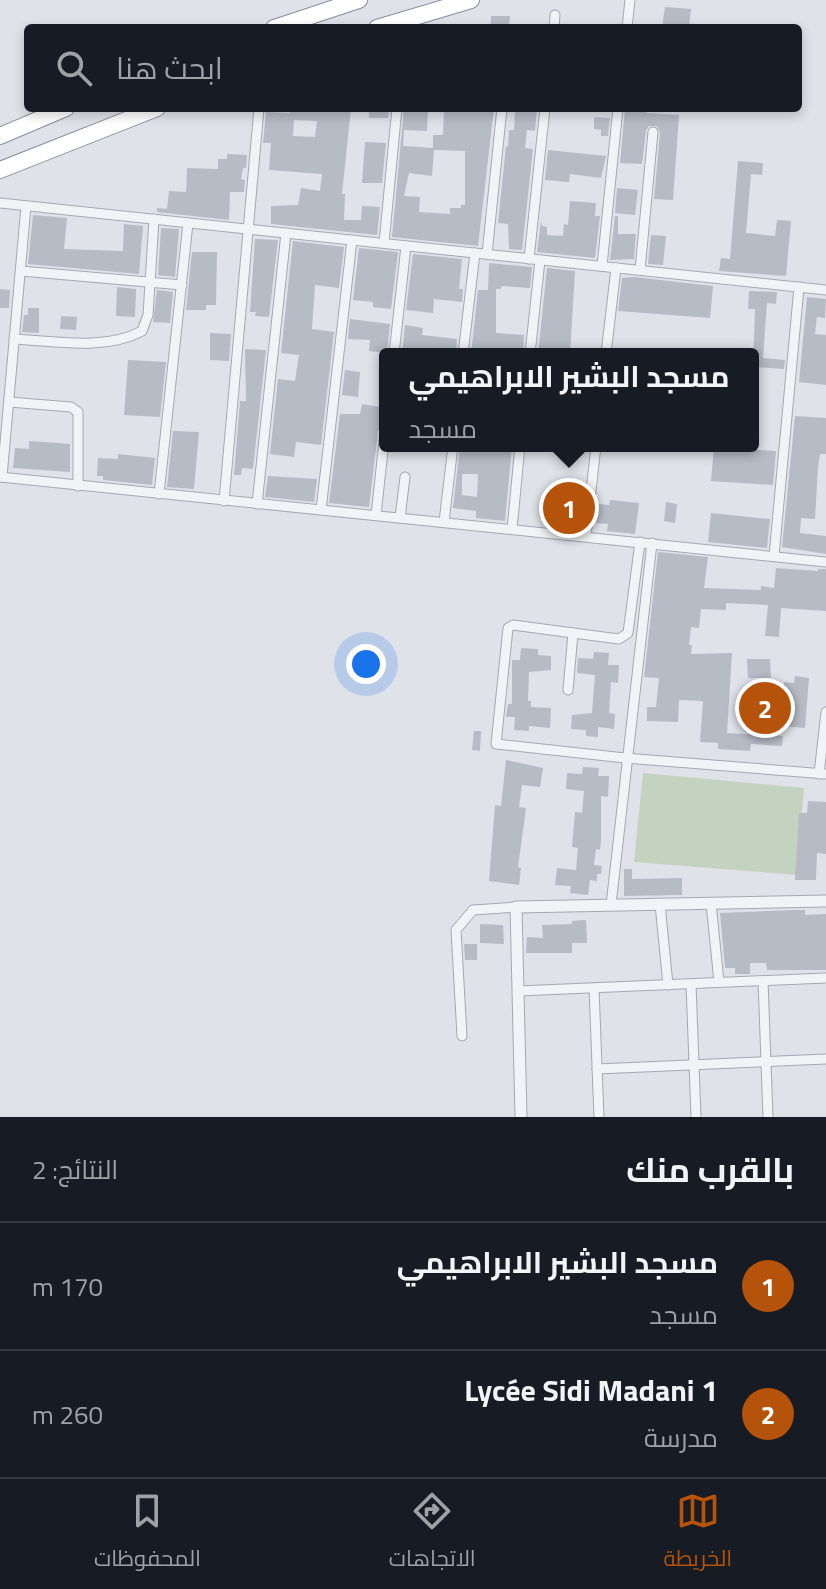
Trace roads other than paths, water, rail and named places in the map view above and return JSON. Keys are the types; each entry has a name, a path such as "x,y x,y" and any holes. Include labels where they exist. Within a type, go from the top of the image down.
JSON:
{"highway":[{"path":"286,24 359,0"},
{"path":"390,24 471,0"},
{"path":"0,136 57,112"},
{"path":"0,170 147,112"}],"street":[{"path":"627,24 630,0"},
{"path":"554,24 555,15"},
{"path":"224,501 259,112"},
{"path":"384,243 397,112"},
{"path":"487,254 502,112"},
{"path":"530,348 545,112"},
{"path":"602,266 618,112"},
{"path":"640,270 653,132"},
{"path":"0,203 826,290"},
{"path":"26,206 1,477 826,562"},
{"path":"14,339 86,343 133,336 146,326 154,219"},
{"path":"159,494 186,240 194,224"},
{"path":"257,504 286,233"},
{"path":"321,510 352,240"},
{"path":"395,348 406,246"},
{"path":"464,348 475,253"},
{"path":"607,348 616,268"},
{"path":"21,271 182,285"},
{"path":"774,556 799,287"},
{"path":"9,402 71,407 78,412 78,486"},
{"path":"376,515 383,452"},
{"path":"444,522 452,452"},
{"path":"512,529 519,452"},
{"path":"586,536 595,452"},
{"path":"400,518 405,477"},
{"path":"640,542 628,633 619,639 513,625 508,628 496,744 822,774 826,714"},
{"path":"611,905 619,848 625,758 652,543"},
{"path":"568,690 573,633"},
{"path":"462,1036 456,930 473,910 826,901"},
{"path":"711,903 719,982"},
{"path":"660,904 668,985"},
{"path":"516,907 521,1117"},
{"path":"518,991 826,978"},
{"path":"763,981 768,1117"},
{"path":"691,984 696,1117"},
{"path":"594,988 599,1117"},
{"path":"597,1069 826,1059"}],"place":[{"name":"مسجد البشير الابراهيمي","path":"569,508"},
{"name":"Lycée Sidi Madani 1","path":"765,708"}]}
